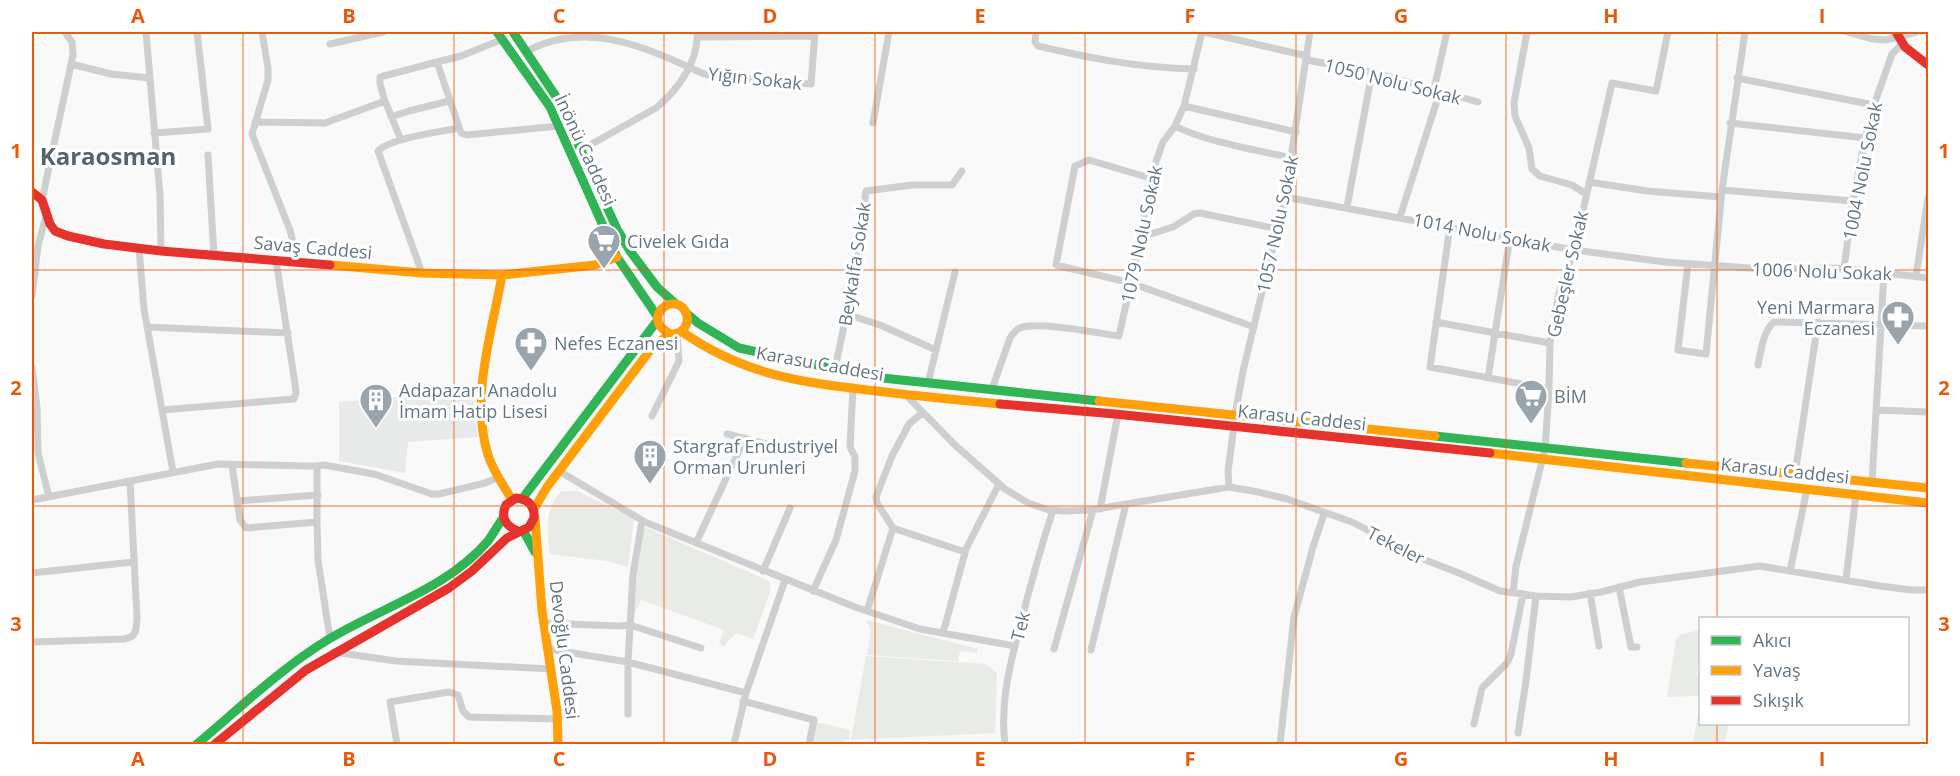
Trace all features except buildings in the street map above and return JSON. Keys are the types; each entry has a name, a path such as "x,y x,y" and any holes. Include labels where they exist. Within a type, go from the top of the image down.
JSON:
{"main road":[{"name":"İnönü Caddesi","path":"513,32 557,98 617,229 630,251 657,286 676,304"},
{"name":"İnönü Caddesi","path":"500,35 545,99 617,257"},
{"path":"1898,37 1913,56 1929,65"},
{"path":"32,192 42,200 46,216"},
{"name":"Savaş Caddesi","path":"46,216 55,231 104,244 214,256 422,273 502,274 595,265 617,257"},
{"path":"617,257 662,330 676,333"},
{"path":"502,274 484,361 480,398 482,429 489,456 512,500"},
{"path":"215,744 308,668 450,589 483,563 507,538 532,524 534,512 560,471 651,349 687,323 684,309 676,304 662,308 657,319 522,499"},
{"name":"Karasu Caddesi","path":"686,313 738,348 873,377 1929,488"},
{"name":"Karasu Caddesi","path":"676,333 732,362 781,376 905,394 1234,426 1929,504"},
{"path":"197,744 292,666 330,639 442,579 468,560 496,531 503,518 504,508 512,500 527,501 534,512"},
{"name":"Devoğlu Caddesi","path":"534,512 544,623 559,719 558,744"},
{"path":"503,518 508,527 521,530 530,540 538,560"}],"street":[{"path":"42,200 73,55 72,42 65,32"},
{"path":"146,32 160,195 161,251"},
{"path":"154,133 208,129 197,32"},
{"path":"262,32 268,80 252,134 255,147 290,230 298,262"},
{"path":"330,44 383,32"},
{"path":"873,123 889,32"},
{"path":"1036,32 1035,42 1038,46 1109,61 1157,68 1194,69"},
{"name":"1079 Nolu Sokak","path":"992,389 1010,338 1020,328 1041,326 1119,336 1141,237 1150,178 1163,142 1175,126 1184,106 1203,32"},
{"name":"1050 Nolu Sokak","path":"1203,32 1372,72 1478,102"},
{"name":"1057 Nolu Sokak","path":"1235,415 1286,197 1310,32"},
{"path":"1400,217 1437,90 1447,32"},
{"name":"Gebeşler Sokak","path":"1513,593 1516,566 1545,448 1550,344 1559,293 1574,250 1586,195 1572,185 1540,176 1532,169 1529,148 1515,116 1514,103 1527,32"},
{"path":"1586,195 1612,83 1656,91 1668,32"},
{"path":"1688,264 1678,350 1706,354 1730,123 1744,32"},
{"path":"1846,32 1886,40 1916,32"},
{"path":"581,150 656,108 672,93 696,54 697,34 815,34"},
{"name":"Yığın Sokak","path":"527,51 548,42 565,39 621,40 642,46 714,76 811,84 815,34"},
{"path":"401,140 385,101 380,76 461,56 500,35"},
{"name":"1004 Nolu Sokak","path":"1844,268 1852,201 1865,138 1898,37"},
{"path":"437,62 461,133 467,135 559,126"},
{"path":"71,64 111,74 150,78"},
{"path":"1347,207 1372,72"},
{"path":"1737,78 1874,105"},
{"path":"255,122 325,123 385,101"},
{"path":"391,117 449,101"},
{"path":"1184,106 1296,132"},
{"path":"1730,123 1865,138"},
{"path":"1175,126 1224,142 1292,158"},
{"path":"422,273 378,151 386,145 401,140 458,128"},
{"path":"208,155 214,256"},
{"path":"1150,178 1089,160 1075,166 1056,265 1131,283 1254,327"},
{"name":"Beykalfa Sokak","path":"835,369 857,263 866,191 912,185 952,185 962,171"},
{"path":"1589,182 1647,191 1852,201"},
{"name":"1014 Nolu Sokak","path":"1286,197 1574,250 1715,267"},
{"path":"1916,276 1929,198"},
{"path":"1141,237 1173,227 1194,213 1278,229"},
{"path":"32,296 38,246 46,216"},
{"path":"1450,226 1430,367 1549,389"},
{"path":"1488,378 1510,237"},
{"path":"139,248 147,327 172,472"},
{"path":"162,410 294,399 296,393 276,260"},
{"name":"1006 Nolu Sokak","path":"1715,267 1844,268 1929,278"},
{"path":"928,383 955,272"},
{"path":"1872,482 1884,273"},
{"path":"846,314 880,325 936,350"},
{"path":"1758,365 1766,333 1771,324 1779,321 1929,326"},
{"path":"1436,322 1550,344"},
{"path":"1795,474 1818,322"},
{"path":"147,327 288,333"},
{"path":"652,416 679,361 676,333"},
{"path":"32,367 38,453 49,497"},
{"path":"813,591 836,540 855,471 855,457 850,447 854,387"},
{"name":"Tekeler","path":"905,394 956,446 999,484 1028,502 1053,510 1096,509 1229,487 1258,492 1287,499 1352,522 1428,561 1500,591 1536,596 1571,597 1640,582 1760,566 1911,590 1929,590"},
{"path":"1876,410 1929,412"},
{"path":"922,413 909,424 892,456 876,497 880,509 893,528 965,552"},
{"path":"1054,649 1096,509 1118,414"},
{"path":"1229,487 1228,471 1234,426"},
{"path":"727,434 798,452"},
{"path":"696,543 745,438"},
{"path":"32,500 218,464 324,465 374,474 432,494 484,483 499,477"},
{"path":"232,465 240,520 246,528 317,522"},
{"path":"317,466 318,560 330,639"},
{"path":"560,471 642,520 813,591 920,629 1015,646"},
{"path":"32,642 124,639 134,636 137,617 130,481"},
{"path":"943,633 965,552 999,484"},
{"path":"1790,571 1807,489"},
{"path":"1846,580 1856,494"},
{"path":"237,501 318,495"},
{"path":"1091,650 1126,504"},
{"path":"763,571 790,508"},
{"name":"Tek","path":"1005,744 1003,700 1037,557 1053,510"},
{"path":"1280,744 1294,617 1324,514"},
{"path":"628,714 628,662 633,574 642,520"},
{"path":"867,611 893,528"},
{"path":"32,573 133,562"},
{"path":"734,744 745,697 785,580"},
{"path":"1618,587 1630,647 1637,647"},
{"path":"1590,593 1599,646"},
{"path":"1474,724 1482,688 1507,663 1511,654 1523,594"},
{"path":"1518,733 1536,596"},
{"path":"544,623 630,625 701,648"},
{"path":"548,649 628,662 814,720 809,744"},
{"path":"334,652 396,661 551,669"},
{"path":"398,744 390,702 449,692 458,695 463,711 469,717 559,719"}],"shaded area":[{"path":"473,391 477,437 408,442 405,473 339,461 339,402"},
{"path":"561,491 577,491 634,518 628,567 607,561 550,554 549,513"},
{"path":"645,527 769,581 770,592 753,639 736,633 723,647 719,644 724,630 641,600 634,615 632,611 642,530"},
{"path":"866,620 978,649 977,653 960,651 958,661 867,655 871,630"},
{"path":"1699,630 1697,675 1699,676 1699,696 1667,697 1676,639 1682,634"},
{"path":"866,656 986,664 997,673 995,733 851,740"},
{"path":"1699,708 1699,725 1729,725 1724,744 1693,744"},
{"path":"821,723 850,730 849,740 843,741 843,744 809,744 815,724"}],"traffic: fast":[{"path":"497,32 550,107 617,257 657,316"},
{"path":"513,32 557,98 617,229 630,251 657,287 676,304"},
{"path":"686,313 739,348 873,377 1099,401"},
{"path":"522,499 657,321"},
{"path":"1435,436 1686,463"},
{"path":"197,744 277,675 311,650 434,585 472,558 488,541 503,518"},
{"path":"523,530 535,552"}],"traffic: slow":[{"path":"330,265 422,273 502,275 595,265 617,257"},
{"path":"502,275 488,342 481,410 488,455 512,500"},
{"path":"534,509 547,487 651,349 670,335 683,330 687,320 686,313 679,305 668,305 659,312 659,323 671,334"},
{"path":"681,331 728,358 798,380 849,388 1000,404"},
{"path":"1099,401 1435,436"},
{"path":"1490,453 1928,503"},
{"path":"1686,463 1928,488"},
{"path":"535,518 542,611 557,711 558,744"}],"traffic: jam":[{"path":"1896,32 1905,47 1928,65"},
{"path":"32,192 42,200 50,224 55,231 68,236 104,244 161,251 330,265"},
{"path":"1000,404 1490,453"},
{"path":"215,744 306,670 449,588 472,571 507,538 529,527 534,518 532,506 527,501 516,498 506,505 504,518 510,527 518,531"}],"place":[{"name":"Civelek Gıda","path":"604,270"},
{"name":"Yeni Marmara Eczanesi","path":"1898,346"},
{"name":"Nefes Eczanesi","path":"531,372"},
{"name":"BİM","path":"1531,425"},
{"name":"Adapazarı Anadolu İmam Hatip Lisesi","path":"376,429"},
{"name":"Stargraf Endustriyel Orman Urunleri","path":"650,485"}],"district":[{"name":"Karaosman","path":"108,155"}]}
